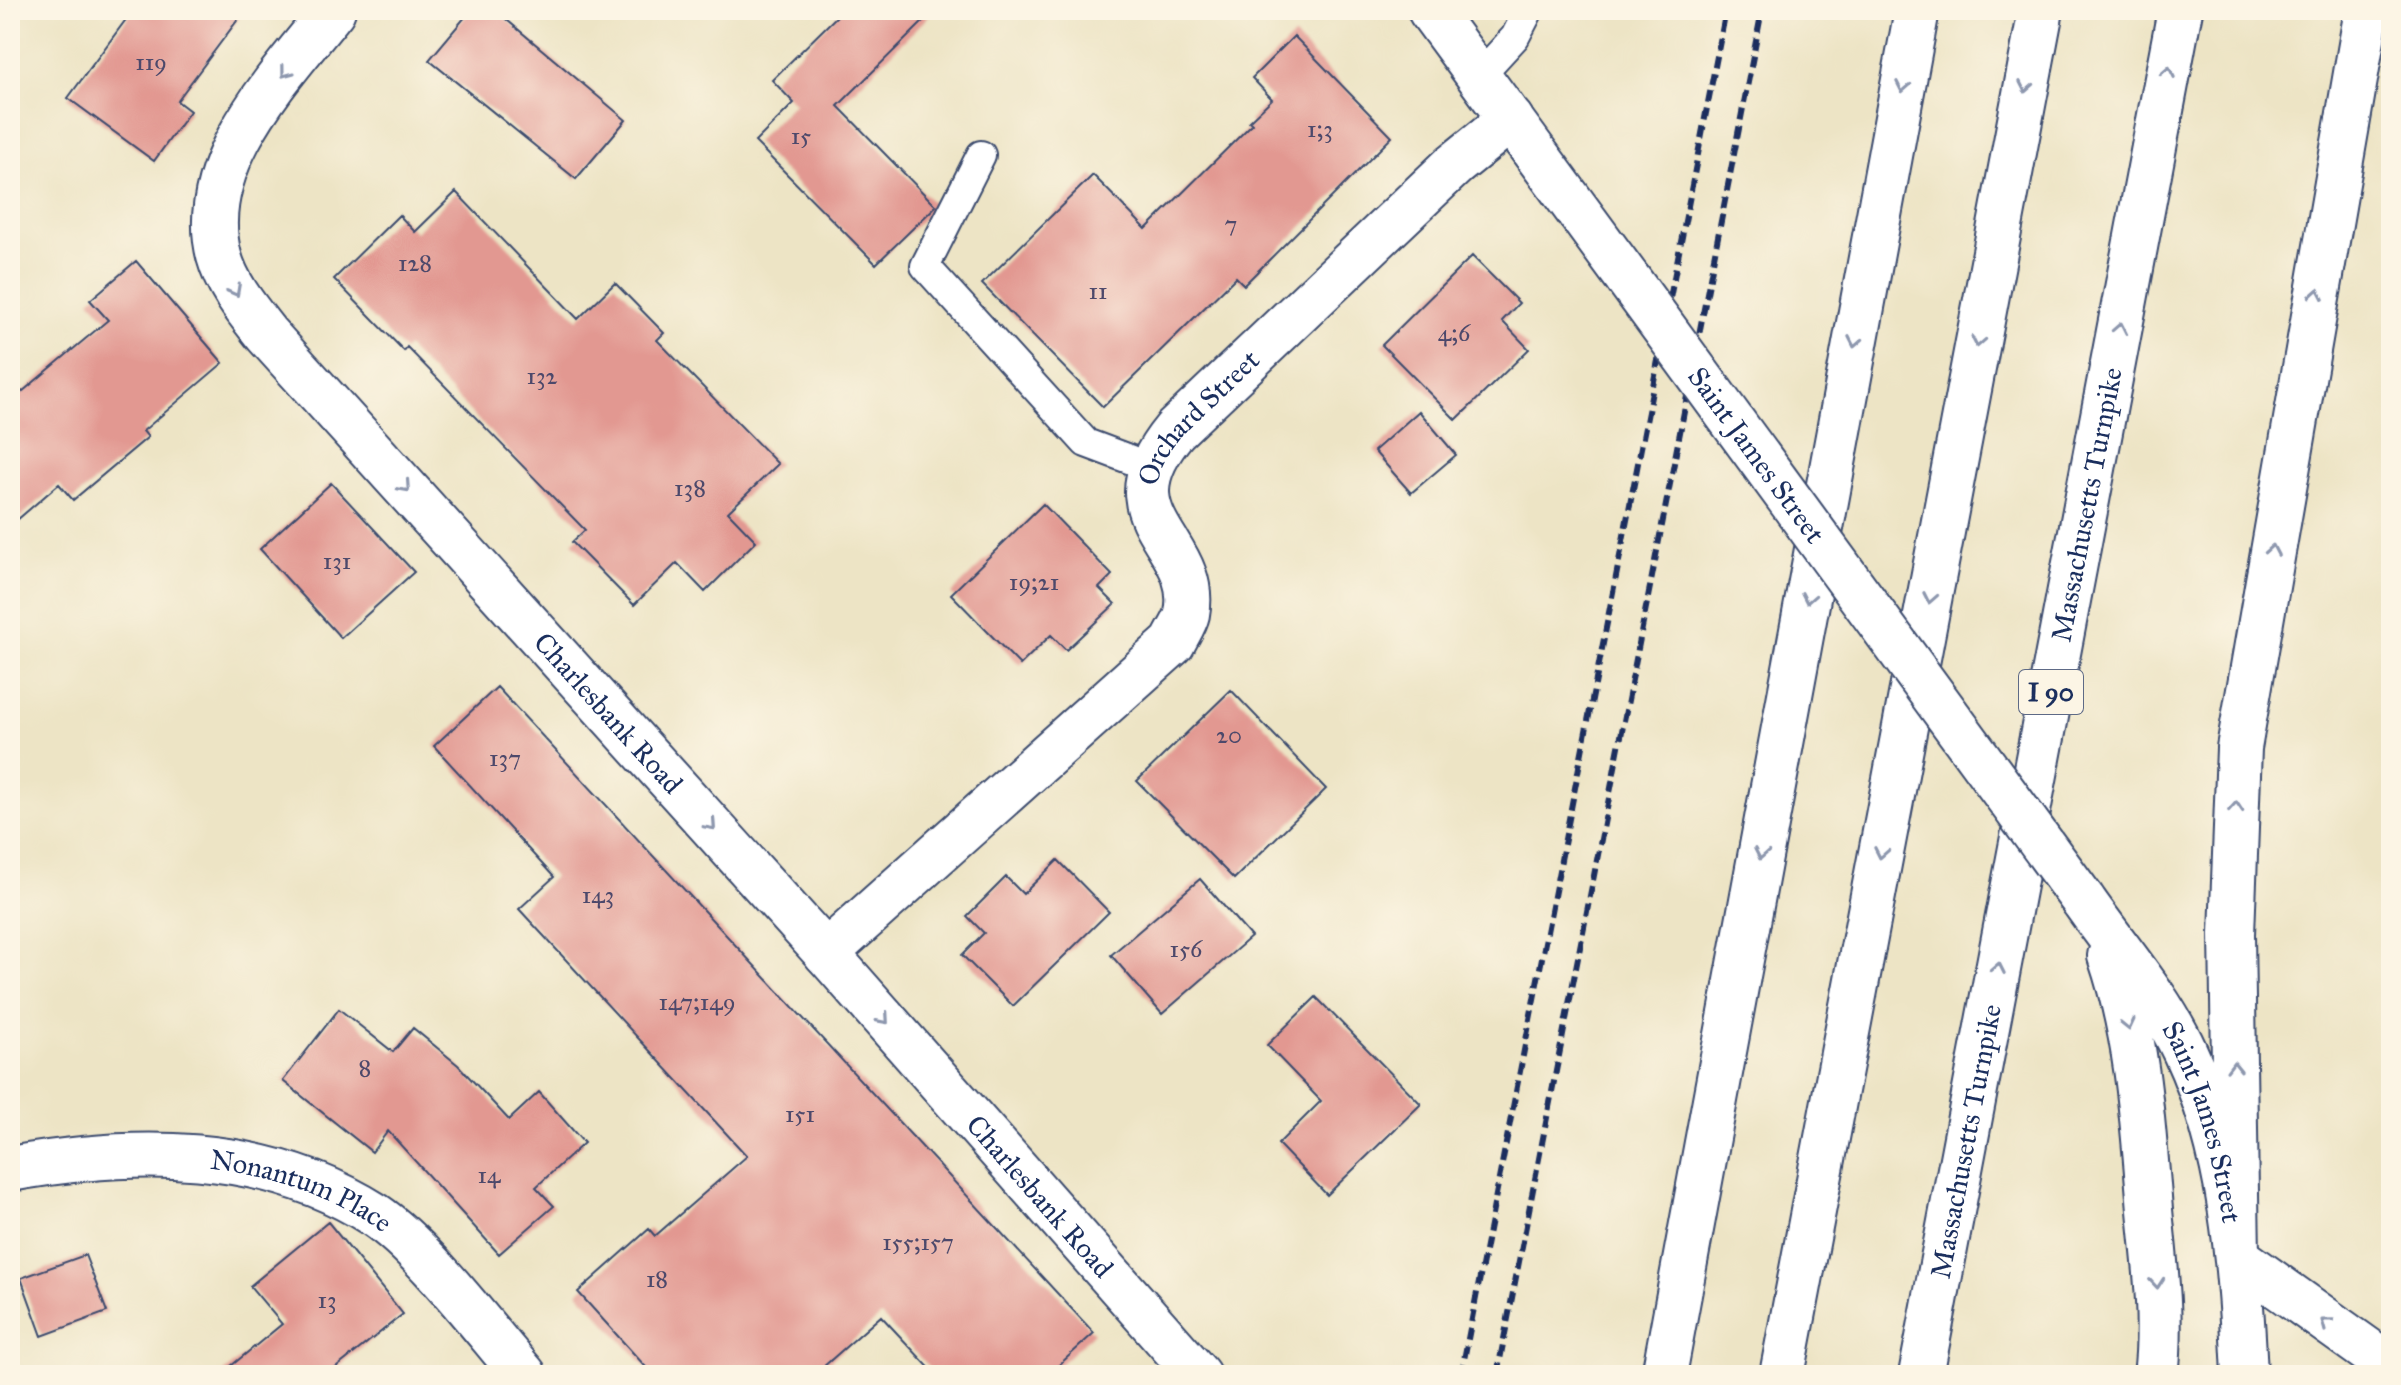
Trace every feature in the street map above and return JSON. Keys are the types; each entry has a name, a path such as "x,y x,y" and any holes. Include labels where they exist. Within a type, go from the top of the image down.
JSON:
{"main road":[{"name":"Charlesbank Road","path":"333,10 269,94 221,175 214,217 219,257 238,298 266,334 826,953 1198,1375"},
{"name":"Saint James Street","path":"1430,10 2158,1006 2185,1052 2217,1143 2237,1257 2245,1375"},
{"path":"1664,1375 1917,10"},
{"path":"1782,1375 2041,10"},
{"name":"Massachusetts Turnpike","path":"1921,1375 2180,10"},
{"path":"2367,10 2239,748 2232,934 2237,1257 2391,1367"},
{"name":"Orchard Street","path":"826,953 1173,643 1187,614 1185,582 1152,513 1145,484 1154,456 1175,430 1454,165 1511,119"},
{"name":"Saint James Street","path":"2083,900 2111,959 2139,1078 2158,1295 2156,1375"},
{"name":"Nonantum Place","path":"10,1169 74,1157 138,1154 204,1158 257,1167 319,1185 377,1216 425,1261 524,1375"}],"lane":[{"path":"1479,76 1515,37 1529,10"},
{"path":"981,155 925,266 1086,443 1150,467"}],"building":[{"path":"133,10 245,10 177,101 190,111 154,161 68,98"},
{"path":"471,10 495,10 626,120 576,179 429,60"},
{"path":"843,10 935,10 838,106 936,206 876,264 755,142 794,103 772,80"},
{"path":"1294,36 1392,137 1244,285 1236,277 1103,407 982,284 1093,175 1146,229 1252,124 1249,121 1272,99 1252,78"},
{"path":"456,192 578,319 615,283 664,333 657,340 778,464 728,512 756,541 705,592 677,563 634,605 572,542 585,530 407,347 404,351 334,279 399,215 415,232"},
{"path":"1472,256 1519,303 1502,321 1529,349 1456,420 1382,345"},
{"path":"136,261 223,363 143,431 148,437 73,500 59,484 10,526 10,402 108,320 90,300"},
{"path":"1419,411 1456,455 1411,493 1374,451"},
{"path":"331,483 414,572 341,638 260,549"},
{"path":"1043,504 1112,575 1099,588 1115,604 1066,650 1051,635 1020,665 951,594"},
{"path":"497,687 1094,1333 1048,1375 936,1375 881,1316 814,1375 653,1375 578,1292 649,1229 655,1236 747,1156 519,909 554,877 434,746"},
{"path":"1231,690 1326,789 1234,879 1137,781"},
{"path":"1058,860 1109,912 1013,1006 962,955 984,933 967,916 1006,877 1023,894"},
{"path":"1200,879 1251,937 1162,1014 1111,955"},
{"path":"1316,997 1421,1104 1327,1195 1278,1144 1321,1101 1267,1045"},
{"path":"339,1009 393,1052 413,1028 458,1065 509,1120 539,1092 584,1143 536,1187 554,1206 499,1254 388,1131 372,1152 283,1081"},
{"path":"328,1222 403,1314 327,1375 220,1375 282,1324 250,1286"},
{"path":"85,1255 107,1312 42,1336 21,1278"}],"railway":[{"path":"1461,1375 1726,10"},
{"path":"1497,1375 1762,10"}]}
